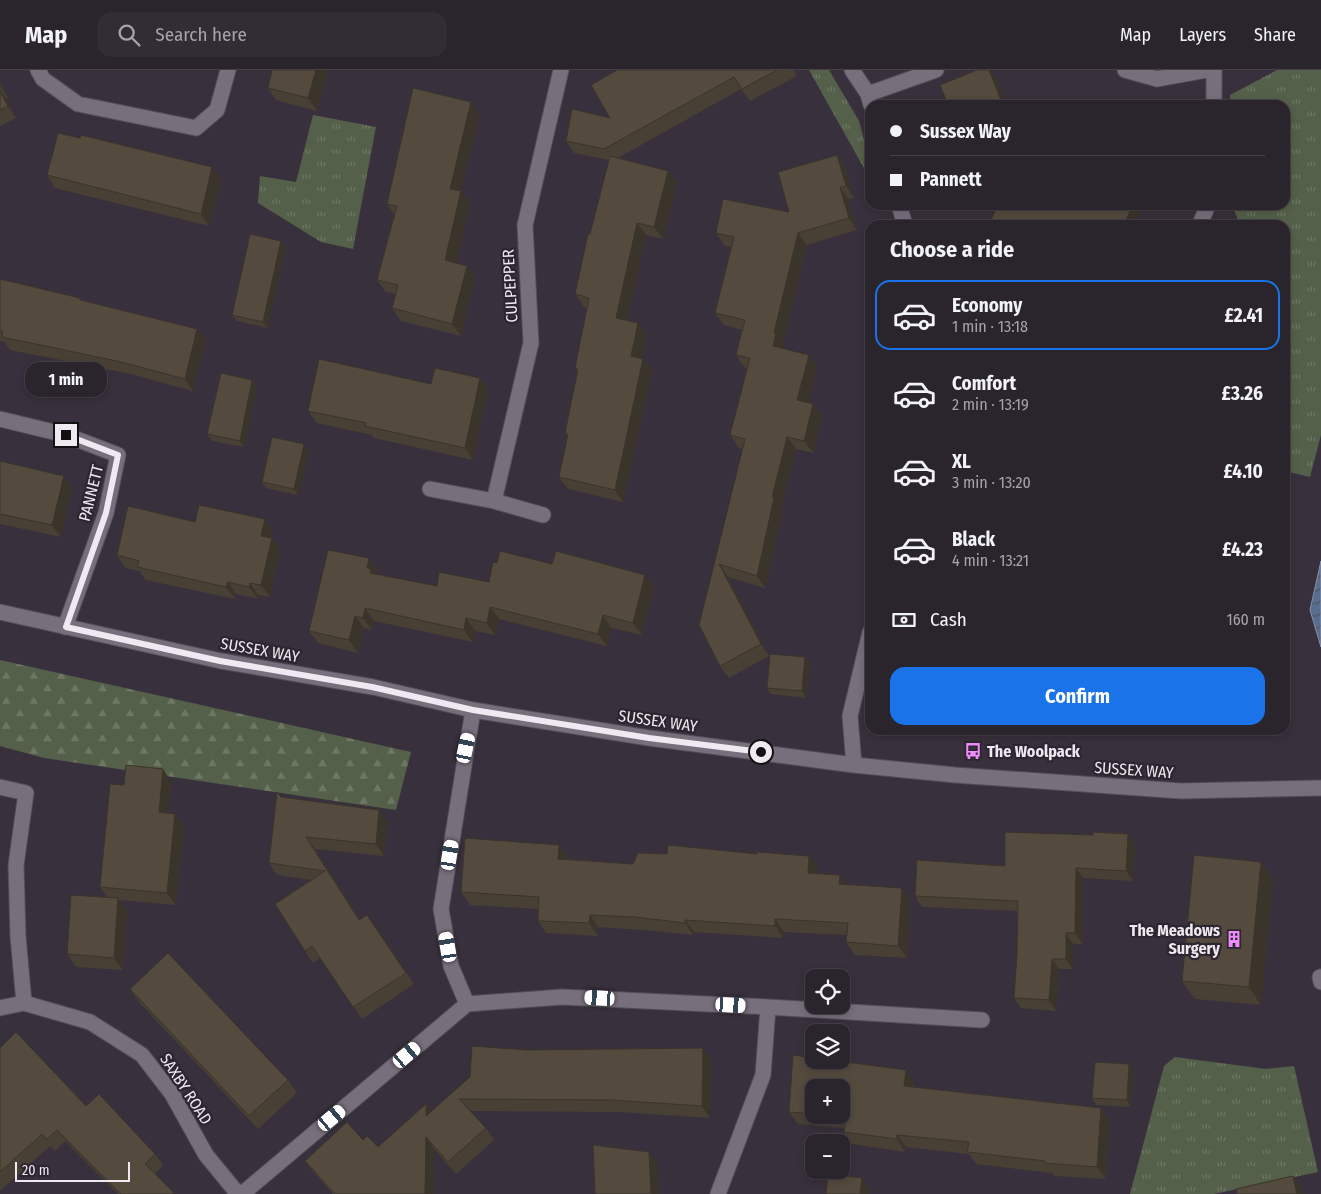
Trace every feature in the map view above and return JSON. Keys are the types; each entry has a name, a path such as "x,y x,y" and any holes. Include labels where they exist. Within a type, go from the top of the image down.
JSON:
{"street":[{"path":"38,70 42,79 78,104 196,128 217,110 228,70"},
{"name":"CULPEPPER","path":"494,501 531,342 525,225 561,70"},
{"path":"852,70 870,99 936,70"},
{"path":"1125,70 1157,79 1207,70"},
{"path":"1214,70 1214,100"},
{"name":"PANNETT","path":"0,419 66,435 118,455 106,513 66,627"},
{"path":"430,488 494,501 543,515"},
{"name":"SUSSEX WAY","path":"0,612 220,661 372,687 473,710 649,738 854,765 955,775 1181,791 1321,788"},
{"path":"854,765 850,716 865,653"},
{"path":"467,1004 451,966 441,909 473,710"},
{"path":"0,787 26,793 16,866 18,936 24,1003"},
{"path":"240,1194 467,1004 562,997 768,1006 982,1020"},
{"name":"SAXBY ROAD","path":"0,1008 24,1003 90,1022 142,1055 172,1094 206,1155 240,1194"},
{"path":"718,1194 763,1075 768,1006"}],"green space":[{"path":"809,70 829,70 859,121 865,143 865,170"},
{"path":"1277,70 1321,70 1321,435 1310,477 1290,472 1290,220 1238,220 1234,210 1290,210 1290,100 1230,100 1230,95"},
{"path":"313,115 376,127 353,249 321,242 258,203 260,176 296,182"},
{"path":"0,660 411,752 396,810 44,758 0,746"},
{"path":"1175,1057 1266,1069 1294,1066 1318,1172 1214,1194 1130,1194 1164,1066"}],"water":[{"path":"1321,561 1321,647 1310,610"}],"building":[{"path":"272,70 316,70 308,98 268,88"},
{"path":"617,70 777,70 742,89 734,77 604,149 566,141 572,109 610,118 591,85"},
{"path":"977,70 989,70 1001,100 946,100 940,85"},
{"path":"413,88 471,102 450,189 461,191 445,260 467,266 452,324 392,308 398,285 377,280 397,206 387,204"},
{"path":"0,91 8,106 0,110"},
{"path":"58,133 80,138 81,135 212,167 201,214 47,175"},
{"path":"837,155 846,186 840,187 849,218 798,233 774,333 776,334 773,346 809,355 797,400 813,404 804,441 787,437 772,497 774,498 757,576 719,564 761,644 720,666 699,625 745,439 730,435 750,358 736,355 745,320 715,313 734,237 716,233 723,199 789,212 778,172"},
{"path":"610,156 668,171 654,227 637,223 616,318 638,323 631,356 643,359 615,490 559,477 568,434 565,433 578,369 575,368 589,298 575,294 588,234 590,234"},
{"path":"995,210 1131,210 1126,220 991,220"},
{"path":"250,234 281,241 263,322 232,315"},
{"path":"0,279 197,329 185,379 117,361 2,337 3,331 0,331"},
{"path":"319,359 431,384 435,368 480,378 465,448 365,426 366,423 308,411"},
{"path":"221,373 252,380 240,441 207,434"},
{"path":"272,437 304,444 294,489 262,482"},
{"path":"0,461 64,476 52,525 0,514"},
{"path":"199,505 265,519 261,536 272,538 261,585 250,583 249,587 228,582 226,587 137,567 139,561 117,555 128,506 195,522"},
{"path":"328,550 369,558 367,568 371,569 370,573 437,586 439,572 489,582 493,562 497,563 500,551 552,564 556,551 645,575 633,623 603,615 598,634 490,607 487,623 466,618 464,630 365,608 363,618 355,616 349,640 309,631"},
{"path":"770,654 805,657 802,691 767,688"},
{"path":"126,765 163,769 159,812 175,814 167,893 100,887 110,784 124,785"},
{"path":"277,792 281,797 379,810 376,844 306,837 359,920 367,915 406,973 353,1007 312,946 305,951 275,904 325,871 269,863"},
{"path":"1005,832 1093,835 1093,832 1128,834 1126,871 1076,868 1075,933 1066,933 1066,959 1052,959 1049,1000 1014,998 1018,901 915,896 917,860 1005,866"},
{"path":"465,838 559,845 558,859 633,864 638,853 667,854 668,845 757,854 757,852 809,856 808,873 840,875 839,884 902,888 898,946 846,942 848,923 775,919 775,926 685,920 685,923 635,917 590,915 589,923 538,921 539,897 461,892"},
{"name":"The Meadows Surgery","path":"1194,855 1261,862 1249,987 1182,981"},
{"path":"71,895 118,898 114,958 67,954"},
{"path":"168,953 288,1080 249,1116 130,989"},
{"path":"16,1032 86,1106 99,1094 155,1154 145,1164 174,1193 121,1194 57,1130 47,1139 42,1134 0,1172 0,1048"},
{"path":"472,1046 527,1050 703,1048 702,1106 611,1100 459,1099 486,1128 448,1162 426,1137 425,1194 335,1194 305,1161 347,1122 363,1140 367,1136 378,1147 426,1104 426,1116 470,1077"},
{"path":"793,1055 805,1057 805,1069 850,1069 850,1063 906,1070 904,1086 1101,1108 1097,1167 1045,1163 1045,1161 967,1152 969,1142 897,1135 897,1139 844,1132 845,1124 850,1124 850,1079 805,1079 805,1113 789,1112"},
{"path":"1095,1062 1129,1064 1127,1100 1092,1098"},
{"path":"593,1145 649,1152 651,1194 595,1194"},
{"path":"1293,1176 1297,1194 1237,1194 1236,1189"},
{"path":"850,1177 862,1178 860,1194 826,1194 828,1179 850,1179"}],"place":[{"name":"The Woolpack","path":"973,751"},
{"name":"The Meadows Surgery","path":"1234,939"}],"route":[{"path":"66,435 118,455 106,513 66,627 220,661 372,687 473,710 649,738 761,752"}]}
